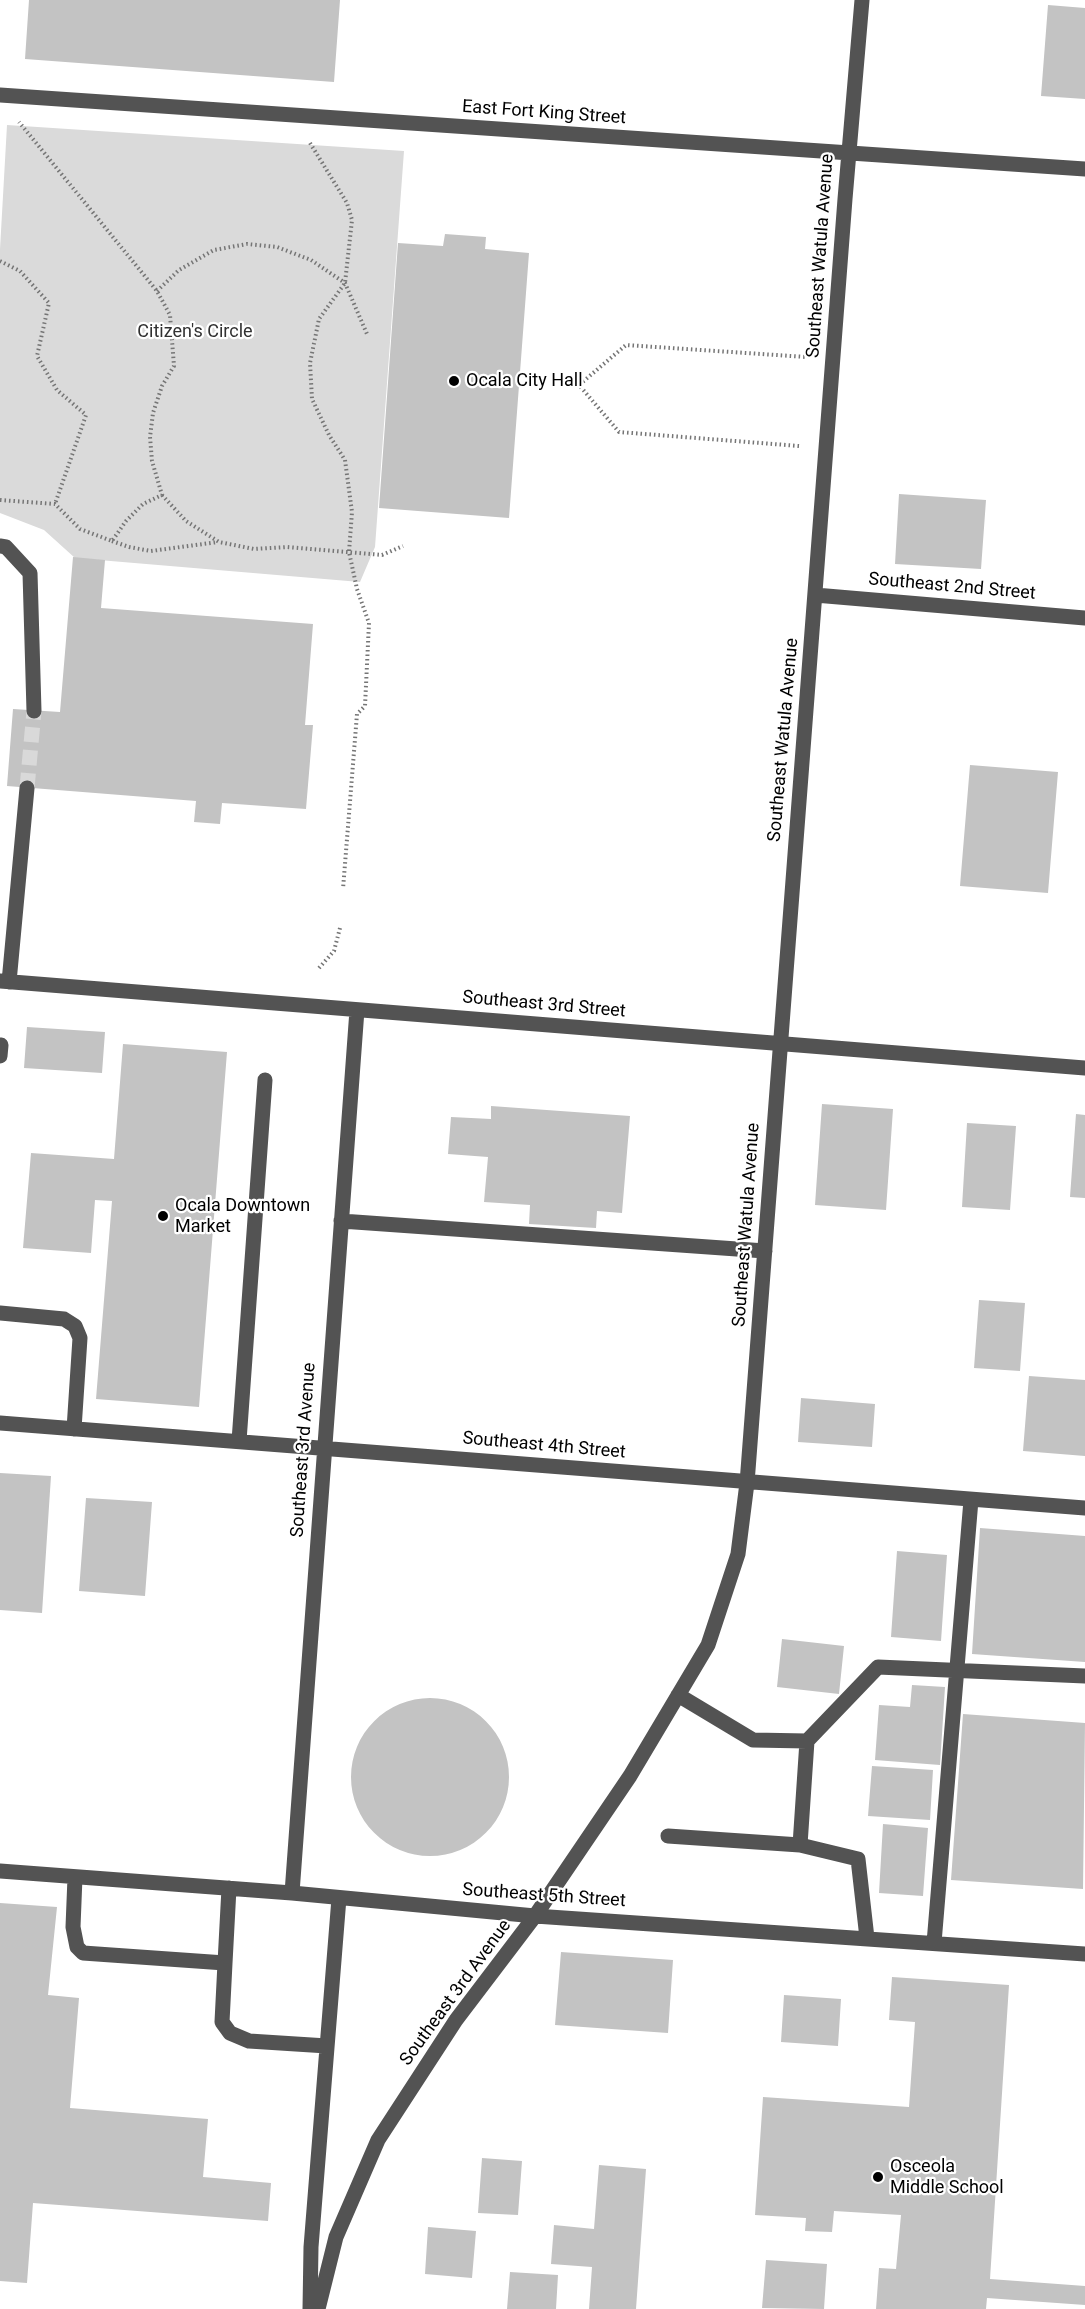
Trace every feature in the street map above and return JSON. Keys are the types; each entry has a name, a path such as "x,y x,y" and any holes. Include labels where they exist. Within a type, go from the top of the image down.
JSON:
{"street":[{"name":"Southeast Watula Avenue","path":"747,1483 848,153 862,0"},
{"name":"East Fort King Street","path":"0,95 1085,169"},
{"path":"0,546 6,547 30,573 34,711"},
{"name":"Southeast 2nd Street","path":"815,595 1085,618"},
{"path":"4,981 27,788"},
{"name":"Southeast 3rd Street","path":"4,981 1085,1068"},
{"name":"Southeast 3rd Avenue","path":"292,1893 357,1010"},
{"path":"239,1441 265,1080"},
{"path":"341,1221 765,1251"},
{"path":"0,1313 64,1319 75,1326 80,1338 74,1429"},
{"name":"Southeast 4th Street","path":"0,1423 1085,1508"},
{"name":"Southeast 3rd Avenue","path":"318,2309 336,2237 378,2140 456,2020 535,1916 630,1776 712,1633 738,1554 747,1483"},
{"path":"934,1943 971,1500"},
{"path":"800,1845 807,1741 878,1667 1085,1676"},
{"path":"678,1695 753,1740 807,1741"},
{"path":"668,1836 800,1845 858,1859 867,1938"},
{"name":"Southeast 5th Street","path":"0,1871 292,1893 535,1916 1085,1954"},
{"path":"75,1877 73,1927 77,1947 83,1953 225,1963"},
{"path":"229,1888 222,2022 230,2033 249,2041 327,2046"},
{"path":"310,2309 311,2247 339,1898"}],"path":[{"path":"18,122 157,291 170,315 174,366 162,386 153,413 150,437 152,461 162,495 186,521 219,542"},
{"path":"309,142 347,203 352,220 345,283 320,319 310,363 312,399 328,435 345,460 352,512 349,552 357,589 369,623 365,706 357,714 343,890"},
{"path":"157,291 178,270 214,250 247,244 277,247 303,257 345,283 367,334"},
{"path":"0,261 20,271 49,303 37,356 57,390 86,415 55,504"},
{"path":"799,446 619,432 579,385 626,345 806,357"},
{"path":"112,541 126,521 143,504 162,495"},
{"path":"0,500 55,504 80,529 129,547 151,551 219,542 254,549 287,547 382,555 403,546"},
{"path":"319,968 334,951 340,928"}],"green space":[{"name":"Citizen's Circle","path":"7,125 404,151 375,547 360,582 75,558 44,530 0,513 0,249"}],"building":[{"path":"29,0 340,0 334,82 25,59"},
{"path":"1048,5 1085,8 1085,99 1041,96"},
{"name":"Ocala City Hall","path":"445,234 486,237 485,249 529,253 509,518 379,508 398,243 443,246"},
{"path":"899,494 986,500 981,569 895,564"},
{"path":"73,557 105,560 101,608 313,624 305,725 313,725 306,809 222,803 220,824 194,822 196,801 7,786 13,709 60,712"},
{"path":"970,765 1058,772 1048,893 960,886"},
{"path":"27,1027 105,1032 102,1073 24,1068"},
{"name":"Ocala Downtown Market","path":"123,1044 227,1052 199,1407 96,1399 112,1201 95,1200 91,1253 23,1248 31,1153 114,1159"},
{"path":"822,1104 893,1109 886,1210 815,1205"},
{"path":"491,1106 630,1116 622,1213 597,1211 596,1228 529,1224 530,1205 484,1202 488,1157 448,1154 451,1117 491,1119"},
{"path":"1076,1114 1085,1115 1085,1198 1070,1197"},
{"path":"967,1123 1016,1126 1010,1210 962,1207"},
{"path":"979,1300 1025,1303 1020,1371 974,1368"},
{"path":"1029,1376 1085,1380 1085,1456 1023,1451"},
{"path":"801,1398 875,1404 872,1447 798,1442"},
{"path":"0,1473 51,1476 42,1613 0,1610"},
{"path":"86,1498 152,1502 145,1596 79,1591"},
{"path":"980,1528 1085,1536 1085,1662 972,1654"},
{"path":"897,1551 947,1555 941,1641 891,1637"},
{"path":"782,1639 844,1646 839,1694 777,1687"},
{"path":"912,1685 945,1687 940,1765 875,1760 879,1705 910,1707"},
{"path":"430,1698 460,1704 474,1711 486,1721 496,1733 503,1747 509,1777 503,1807 496,1821 486,1833 474,1843 460,1850 430,1856 400,1850 386,1843 374,1833 364,1821 357,1807 351,1777 357,1747 364,1733 374,1721 386,1711 400,1704"},
{"path":"963,1714 1085,1723 1083,1889 951,1880"},
{"path":"872,1766 933,1770 930,1820 868,1816"},
{"path":"883,1824 928,1828 923,1896 879,1893"},
{"path":"0,1903 57,1907 48,1995 79,1998 70,2108 208,2119 203,2177 271,2183 268,2221 33,2203 27,2283 0,2281"},
{"path":"561,1952 673,1960 668,2033 555,2025"},
{"name":"Osceola Middle School","path":"892,1977 1009,1985 990,2279 1085,2286 1085,2305 987,2298 986,2309 876,2309 879,2268 896,2269 901,2215 834,2211 832,2232 805,2231 806,2218 755,2215 763,2097 909,2107 915,2022 889,2020"},
{"path":"784,1995 841,1999 838,2046 781,2042"},
{"path":"482,2158 522,2161 518,2215 478,2213"},
{"path":"599,2165 646,2169 636,2309 589,2309 592,2267 551,2264 554,2225 594,2229"},
{"path":"428,2227 476,2231 472,2278 425,2274"},
{"path":"766,2260 827,2264 824,2309 762,2308"},
{"path":"510,2272 558,2275 556,2309 507,2309"}],"tunnel":[{"path":"27,788 34,711"}],"place":[{"name":"Ocala City Hall","path":"454,381"},
{"name":"Ocala Downtown Market","path":"163,1216"},
{"name":"Osceola Middle School","path":"878,2177"}]}
